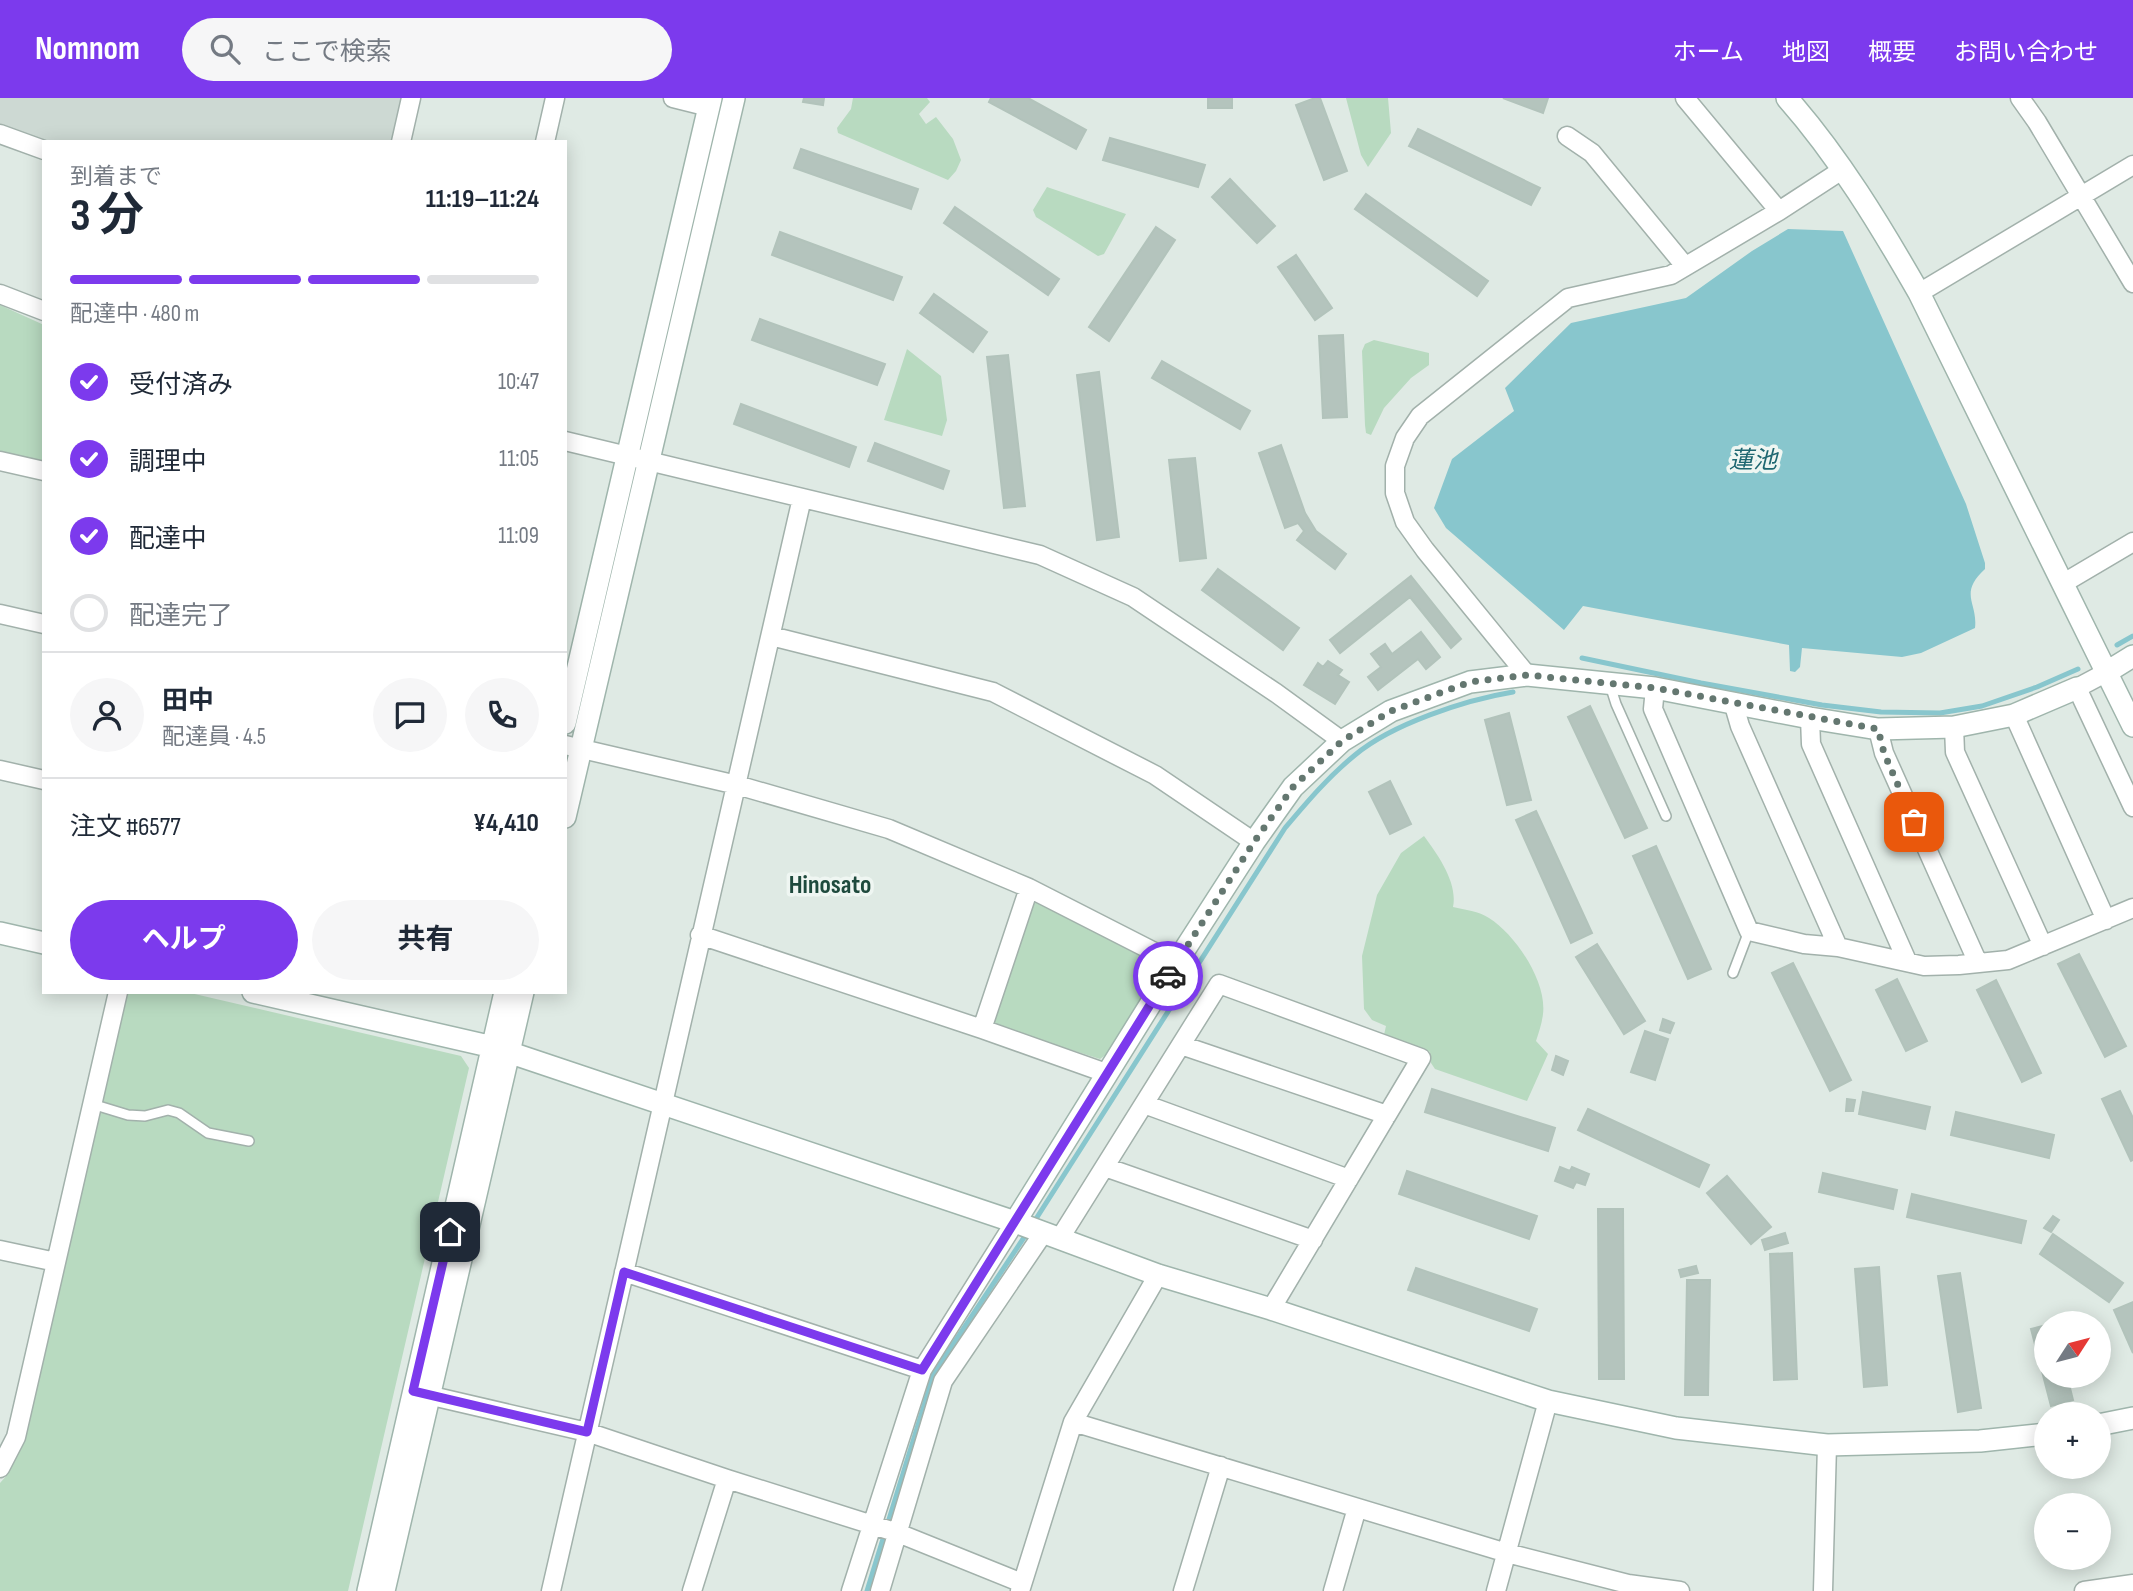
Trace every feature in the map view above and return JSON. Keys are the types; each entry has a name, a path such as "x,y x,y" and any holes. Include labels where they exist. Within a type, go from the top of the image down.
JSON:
{"street":[{"path":"401,140 411,98"},
{"path":"545,140 555,98"},
{"path":"567,714 710,102 673,98"},
{"path":"567,800 573,747 649,460 734,98"},
{"path":"1685,98 1779,211"},
{"path":"2020,98 2133,283"},
{"path":"1790,99 1883,230 1919,293 2133,726"},
{"path":"0,134 42,149"},
{"path":"1567,136 1592,153 1685,266"},
{"path":"1919,293 2133,165"},
{"path":"1527,675 1405,522 1395,493 1395,467 1405,438 1420,416 1567,298 1671,275 1842,170"},
{"path":"0,293 42,310"},
{"path":"567,441 1040,555 1133,597 1342,741"},
{"path":"0,461 42,471"},
{"path":"551,1591 802,498"},
{"path":"2062,584 2133,542"},
{"path":"0,614 42,624"},
{"path":"771,636 993,692 1155,775 1254,842"},
{"path":"851,1591 922,1370 1106,1073 1254,842 1293,787 1342,741 1391,711 1470,682 1527,675 1655,688 1878,729 1954,727 2014,715 2077,688 2133,656"},
{"path":"1655,688 1653,709 1749,931 1924,966 1978,963 2008,960 2133,908"},
{"path":"2077,688 2133,807"},
{"path":"1733,702 1740,726 1838,947"},
{"path":"2014,715 2106,920"},
{"path":"1810,718 1811,744 1907,961"},
{"path":"1954,727 1955,752 2043,946"},
{"path":"1878,729 1884,753 1978,963"},
{"path":"573,747 737,785 889,829 1029,888 1176,963"},
{"path":"0,770 42,780"},
{"path":"982,1029 1029,888"},
{"path":"0,933 42,943"},
{"path":"700,935 1106,1073"},
{"path":"880,1591 943,1381 1105,1167 1219,984 1421,1058 1271,1309"},
{"path":"0,1468 16,1437 118,994"},
{"path":"262,994 501,1050 1015,1222 1158,1275 1271,1309 1548,1401 1676,1428 1828,1445 1980,1441 2034,1435"},
{"path":"501,1050 505,994"},
{"path":"368,1591 421,1393 501,1050 522,994"},
{"path":"1181,1045 1387,1115"},
{"path":"1144,1104 1349,1179"},
{"path":"1105,1167 1312,1240"},
{"path":"0,1250 56,1262"},
{"path":"624,1272 922,1370"},
{"path":"421,1393 587,1432 898,1533 1021,1587 1073,1422 1158,1275"},
{"path":"384,1591 421,1393"},
{"path":"1496,1591 1548,1401"},
{"path":"2111,1422 2133,1418"},
{"path":"1073,1422 1627,1588 1679,1591"},
{"path":"1823,1591 1828,1445"},
{"path":"1183,1591 1221,1466"},
{"path":"692,1591 727,1479"},
{"path":"1333,1591 1357,1508"},
{"path":"2084,1591 2133,1584"}],"lane":[{"path":"1610,683 1616,704 1665,816"},
{"path":"1733,973 1749,931"},
{"path":"92,1104 128,1115 145,1116 168,1110 179,1113 208,1133 249,1141"}],"shaded area":[{"path":"0,98 403,98 393,140 42,140 0,124"}],"green space":[{"path":"853,98 927,98 930,102 919,114 926,124 936,117 953,139 961,160 956,171 948,180 838,133 837,128 851,109"},
{"path":"1346,98 1388,98 1391,133 1368,167 1361,155"},
{"path":"1047,187 1126,214 1104,254 1098,256 1036,217 1033,210"},
{"path":"0,305 42,324 42,461 0,452"},
{"path":"1374,340 1429,353 1429,365 1411,378 1384,408 1371,435 1366,433 1365,425 1362,351 1365,344"},
{"path":"907,349 941,376 947,420 942,436 884,420"},
{"path":"1424,836 1441,860 1450,879 1453,907 1481,914 1499,926 1519,947 1535,974 1543,1001 1543,1017 1536,1041 1548,1054 1527,1101 1435,1069 1431,1063 1430,1052 1384,1035 1386,1026 1372,1020 1364,1009 1362,956 1377,895 1401,853"},
{"path":"1036,901 1157,960 1162,969 1107,1054 1100,1059 996,1026 990,1020 1027,907"},
{"path":"127,994 195,994 461,1056 469,1068 348,1591 0,1591 0,1483 8,1474 23,1444"}],"water":[{"name":"蓮池","path":"1788,229 1843,231 1966,504 1985,563 1985,569 1972,585 1975,628 1921,653 1902,657 1802,648 1800,667 1795,672 1790,671 1789,645 1583,606 1564,630 1446,528 1434,508 1452,459 1514,411 1505,388 1571,323 1686,298"}],"building":[{"path":"804,98 824,98 823,105 803,102"},
{"path":"991,98 1028,98 1086,130 1076,149 989,102"},
{"path":"1208,98 1232,98 1232,108 1208,108"},
{"path":"1320,98 1347,171 1324,180 1296,105"},
{"path":"1503,98 1548,98 1543,113"},
{"path":"1418,129 1540,188 1531,205 1409,146"},
{"path":"1110,138 1205,165 1198,187 1103,160"},
{"path":"801,149 918,189 911,209 794,168"},
{"path":"1230,179 1275,226 1257,243 1212,197"},
{"path":"1366,194 1488,281 1477,296 1355,209"},
{"path":"955,207 1059,279 1048,295 944,223"},
{"path":"1156,227 1175,240 1109,341 1089,327"},
{"path":"780,232 902,277 893,300 772,255"},
{"path":"1296,255 1332,308 1315,320 1278,267"},
{"path":"934,294 987,332 973,352 920,313"},
{"path":"760,319 885,364 877,385 752,340"},
{"path":"1343,335 1347,417 1323,418 1319,336"},
{"path":"1008,355 1025,506 1004,508 987,357"},
{"path":"1162,361 1250,411 1240,429 1152,378"},
{"path":"1099,372 1119,537 1097,540 1077,375"},
{"path":"741,404 856,447 849,467 734,424"},
{"path":"875,443 949,471 943,489 868,461"},
{"path":"1281,445 1305,513 1316,531 1346,554 1335,569 1297,540 1304,531 1298,523 1285,528 1259,453"},
{"path":"1195,458 1206,558 1180,561 1169,460"},
{"path":"1218,569 1299,628 1283,650 1202,590"},
{"path":"1411,576 1461,639 1451,648 1410,597 1340,653 1330,640"},
{"path":"1421,632 1440,657 1426,669 1418,659 1378,690 1368,677 1381,667 1371,654 1385,644 1392,654"},
{"path":"1328,661 1342,670 1338,675 1349,682 1335,704 1304,685 1318,663 1323,667"},
{"path":"1590,706 1647,828 1625,838 1568,717"},
{"path":"1509,713 1531,800 1507,805 1485,720"},
{"path":"1390,781 1411,824 1390,834 1369,792"},
{"path":"1536,811 1592,933 1571,943 1516,820"},
{"path":"1656,846 1711,969 1688,979 1633,856"},
{"path":"1597,944 1645,1021 1624,1034 1576,957"},
{"path":"2079,954 2126,1046 2105,1057 2058,964"},
{"path":"1793,963 1851,1080 1830,1091 1772,973"},
{"path":"1897,979 1927,1041 1906,1051 1876,990"},
{"path":"1996,980 2041,1073 2022,1082 1977,990"},
{"path":"1663,1019 1674,1023 1670,1033 1660,1030"},
{"path":"1645,1031 1668,1039 1655,1080 1631,1072"},
{"path":"1556,1056 1568,1061 1563,1075 1552,1070"},
{"path":"1432,1089 1555,1128 1548,1151 1425,1112"},
{"path":"2120,1091 2133,1118 2131,1161 2102,1099"},
{"path":"1863,1092 1930,1107 1925,1129 1859,1114"},
{"path":"1847,1099 1855,1100 1853,1111 1846,1111"},
{"path":"1588,1109 1709,1165 1699,1187 1578,1130"},
{"path":"1956,1112 2054,1135 2049,1158 1951,1135"},
{"path":"1560,1167 1570,1171 1572,1167 1589,1174 1585,1185 1576,1182 1573,1188 1555,1181"},
{"path":"1407,1171 1537,1216 1529,1239 1399,1194"},
{"path":"1823,1173 1897,1190 1893,1209 1819,1192"},
{"path":"1727,1176 1771,1227 1751,1244 1707,1193"},
{"path":"1912,1194 2026,1221 2021,1243 1907,1217"},
{"path":"1598,1209 1623,1209 1624,1379 1599,1379"},
{"path":"2053,1216 2059,1220 2051,1232 2044,1228"},
{"path":"1785,1233 1788,1243 1765,1250 1762,1240"},
{"path":"2053,1234 2123,1283 2109,1302 2040,1254"},
{"path":"1792,1253 1797,1379 1774,1380 1770,1254"},
{"path":"1696,1266 1698,1273 1681,1277 1679,1270"},
{"path":"1879,1267 1887,1385 1864,1387 1855,1269"},
{"path":"1416,1268 1537,1309 1529,1331 1408,1290"},
{"path":"1960,1273 1981,1408 1958,1412 1938,1276"},
{"path":"1687,1280 1710,1280 1708,1395 1685,1395"},
{"path":"2133,1302 2133,1353 2114,1310"},
{"path":"2046,1388 2070,1388 2073,1400 2050,1402"}],"waterway":[{"path":"2117,645 2133,636"},
{"path":"1582,658 1822,705 1881,712 1940,713 1982,706 2078,669"},
{"path":"1034,1222 1285,828 1310,799 1355,755 1389,733 1452,707 1513,692"},
{"path":"867,1591 934,1373 1027,1233"}],"way so far":[{"path":"1168,976 1254,842 1293,787 1342,741 1391,711 1470,682 1527,675 1655,688 1878,729 1884,753 1914,822"}],"district":[{"name":"Hinosato","path":"830,884"}],"route":[{"path":"450,1232 413,1391 587,1432 624,1272 922,1370 1168,976"}]}
